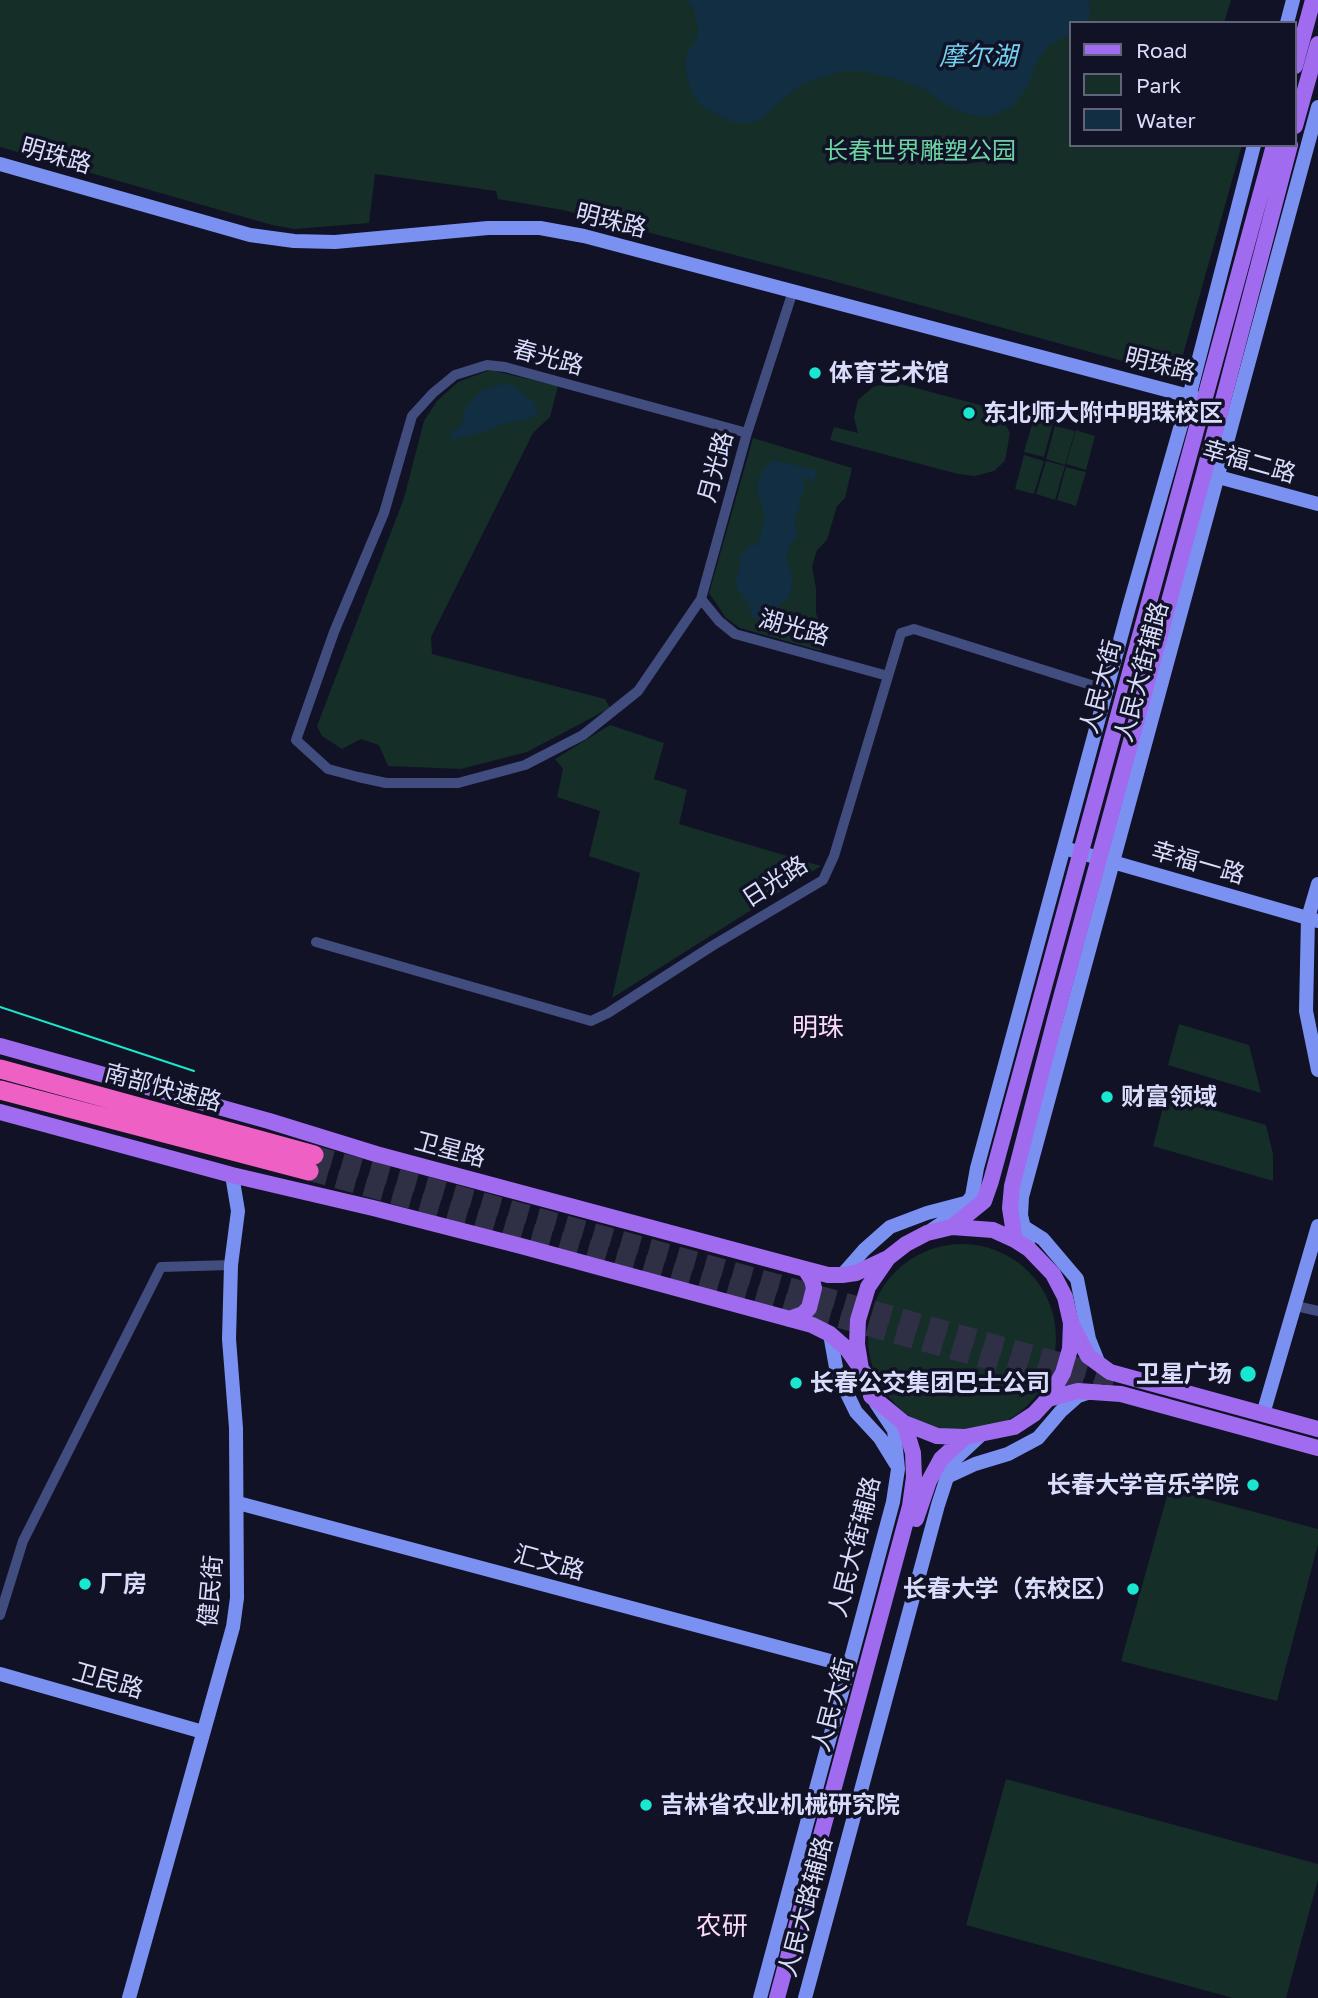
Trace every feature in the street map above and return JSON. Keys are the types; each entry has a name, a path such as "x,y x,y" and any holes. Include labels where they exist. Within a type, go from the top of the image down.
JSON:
{"highway":[{"name":"南部快速路","path":"0,1069 311,1163 0,1090"}],"main road":[{"path":"1297,58 1312,0"},
{"path":"1297,119 1318,44"},
{"name":"人民大街","path":"952,1227 984,1201 1072,850 1185,467 1197,398 1273,147"},
{"name":"人民大街","path":"1019,1233 1010,1208 1012,1186 1107,861 1211,475 1290,147"},
{"name":"卫星路","path":"0,1046 269,1121 376,1154 828,1275 856,1273 888,1258"},
{"path":"0,1112 232,1175 386,1211 813,1325 830,1334 847,1349 868,1378 871,1396 904,1423 937,1436 965,1437 1014,1427 1034,1414 1048,1399 1063,1373 1070,1349 1071,1323"},
{"path":"861,1369 857,1344 859,1320 868,1287 888,1258 927,1233 952,1227 1019,1233 1029,1249 1053,1274 1065,1297 1071,1323 1088,1356 1100,1366 1126,1377 1318,1429"},
{"path":"789,1319 803,1314 809,1308 814,1288 805,1269"},
{"path":"1048,1399 1078,1391 1121,1394 1318,1448"},
{"name":"人民大街","path":"778,1998 910,1506 914,1476 913,1453 904,1423"},
{"name":"人民大街","path":"787,1998 919,1508 941,1460 965,1437"}],"street":[{"path":"1288,21 1293,0"},
{"path":"1211,475 1318,107"},
{"name":"人民大街辅路","path":"967,1202 972,1196 977,1168 1072,850 1107,690 1168,462 1197,398 1254,147"},
{"name":"明珠路","path":"0,164 250,235 294,242 335,242 469,229 540,228 584,236 1197,398"},
{"name":"月光路","path":"334,632 296,740 328,769 386,783 458,783 525,765 583,735 638,691 701,599 747,433 774,346 783,327 790,291"},
{"name":"春光路","path":"334,632 384,513 412,416 433,393 455,375 487,365 505,367 747,433"},
{"name":"幸福二路","path":"1168,462 1318,505"},
{"name":"湖光路","path":"701,599 734,634 888,676"},
{"name":"日光路","path":"316,942 591,1021 822,880 834,856 901,633 914,629 1107,690"},
{"name":"幸福一路","path":"1072,850 1313,920"},
{"path":"1318,884 1306,1011 1318,1070"},
{"name":"健民街","path":"129,1998 233,1627 237,1598 236,1428 229,1339 231,1265 238,1211 232,1175"},
{"path":"927,1233 961,1210 967,1202"},
{"path":"842,1275 864,1250 890,1227 967,1202"},
{"path":"1263,1414 1318,1226"},
{"path":"1019,1233 1043,1239 1077,1279 1089,1339 1100,1366"},
{"path":"0,1615 23,1541 161,1267 231,1265"},
{"path":"1296,1306 1318,1311"},
{"path":"830,1334 837,1373 856,1412 880,1438 898,1469"},
{"path":"947,1477 975,1464 1008,1454 1038,1438 1061,1411 1078,1396 1090,1392"},
{"name":"人民大街辅路","path":"760,1998 893,1502 898,1469 894,1430 871,1396"},
{"name":"人民大路辅路","path":"805,1998 947,1477 957,1455 982,1434"},
{"name":"汇文路","path":"238,1503 849,1666"},
{"name":"卫民路","path":"0,1674 203,1732"}],"green space":[{"name":"长春世界雕塑公园","path":"0,0 1231,0 1225,21 1070,21 1070,147 1241,147 1177,376 563,210 498,199 496,191 375,174 369,223 294,229 0,147"},
{"path":"490,370 558,386 550,417 533,433 431,637 432,654 605,699 610,708 527,752 461,769 388,766 379,745 361,739 342,749 322,736 317,726 404,498 424,421 437,401 458,382"},
{"path":"893,382 984,406 993,411 1001,417 1010,433 1005,461 994,471 975,476 958,474 830,440 834,427 858,433 854,417 858,400 873,387"},
{"path":"1034,418 1053,423 1044,457 1024,452"},
{"path":"1055,426 1075,431 1065,465 1046,459"},
{"path":"1076,430 1095,436 1086,470 1066,464"},
{"path":"753,438 852,468 845,498 837,506 827,540 817,550 812,566 816,613 819,622 826,627 821,651 740,628 726,618 709,593"},
{"path":"1024,455 1044,461 1034,494 1015,489"},
{"path":"1046,461 1065,466 1055,500 1036,494"},
{"path":"1066,467 1086,472 1076,506 1057,500"},
{"path":"610,725 664,743 654,779 687,790 679,824 821,866 612,998 640,873 589,856 600,811 557,797 563,769 555,759"},
{"path":"1179,1024 1249,1045 1261,1093 1168,1065"},
{"path":"1166,1096 1266,1125 1273,1154 1273,1181 1153,1146"},
{"path":"962,1244 980,1245 998,1251 1029,1271 1049,1302 1055,1320 1055,1356 1049,1374 1029,1405 998,1425 980,1431 962,1432 944,1431 926,1425 895,1405 875,1374 869,1356 868,1338 869,1320 875,1302 895,1271 926,1251 944,1245"},
{"path":"1169,1489 1318,1529 1318,1544 1277,1701 1121,1661"},
{"path":"1006,1779 1318,1864 1318,1879 1286,1998 1233,1998 966,1925"}],"water":[{"name":"摩尔湖","path":"687,0 1089,0 1090,16 1086,21 1070,21 1070,34 1047,47 1034,67 1028,86 1013,106 990,117 966,114 947,106 923,88 895,79 865,71 843,71 807,82 791,92 761,119 752,123 739,123 729,121 700,105 693,94 685,62 688,51 696,41 698,29 694,10"},
{"path":"510,384 534,402 538,414 529,419 453,440 452,431 462,426 465,408 474,398 483,390"},
{"path":"774,460 816,470 816,475 813,486 810,477 804,479 801,506 795,522 797,536 786,557 792,574 791,591 787,599 765,615 768,622 762,625 752,615 748,603 737,589 736,577 740,570 740,556 751,544 757,546 766,515 763,513 757,488 762,470"}],"tunnel":[{"path":"314,1155 1121,1379"},
{"path":"309,1171 1100,1391"}],"tram line":[{"path":"0,1007 194,1071"}],"place":[{"name":"体育艺术馆","path":"815,373"},
{"name":"东北师大附中明珠校区","path":"969,413"},
{"name":"财富领域","path":"1107,1097"},
{"name":"卫星广场","path":"1248,1374"},
{"name":"长春公交集团巴士公司","path":"796,1383"},
{"name":"长春大学音乐学院","path":"1253,1485"},
{"name":"厂房","path":"85,1584"},
{"name":"长春大学（东校区）","path":"1133,1589"},
{"name":"吉林省农业机械研究院","path":"646,1805"}],"district":[{"name":"明珠","path":"818,1028"},
{"name":"农研","path":"722,1927"}]}
